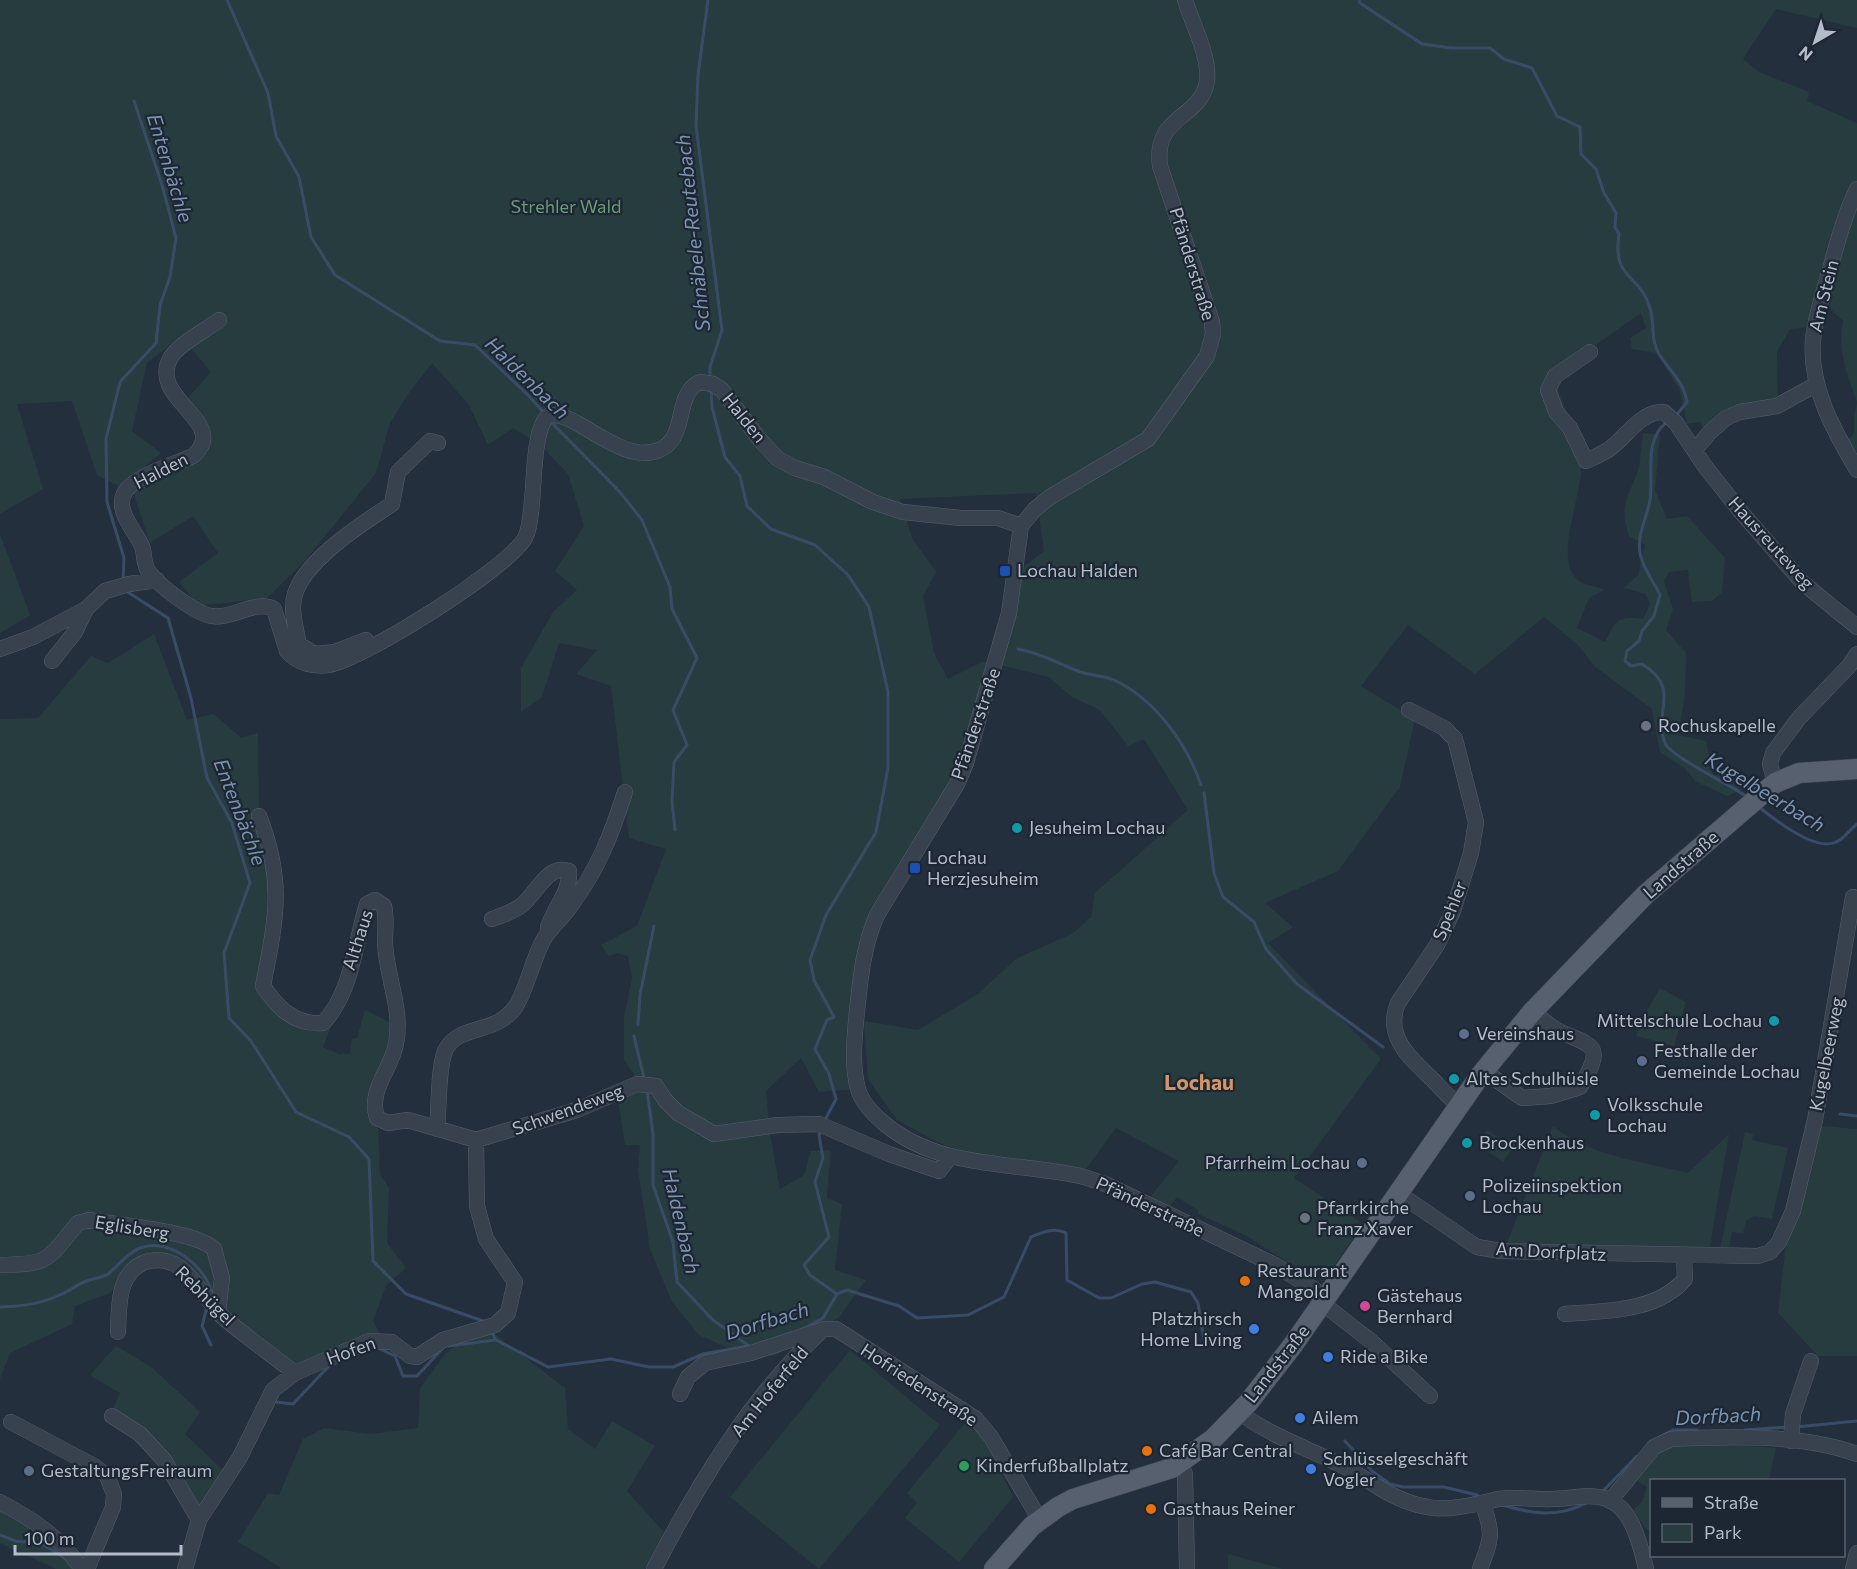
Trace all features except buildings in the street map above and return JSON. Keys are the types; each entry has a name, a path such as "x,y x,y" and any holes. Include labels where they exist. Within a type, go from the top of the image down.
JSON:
{"main road":[{"name":"Landstraße","path":"1040,1520 1074,1500 1147,1478 1180,1463 1205,1446 1239,1412 1324,1302 1459,1105 1532,1012 1645,895 1775,783 1799,773 1857,769"},
{"path":"994,1569 1040,1520"}],"street":[{"name":"Pfänderstraße","path":"1185,0 1204,58 1207,80 1197,101 1164,133 1158,151 1160,166 1212,321 1211,345 1201,367 1148,439 1050,497 1035,509 1021,526 1009,613 966,763 957,784 877,915 862,958 854,1038 858,1089 876,1117 897,1134 920,1148 950,1157 1069,1173 1105,1184 1275,1265 1314,1289 1327,1307 1372,1342 1430,1396"},
{"name":"Am Stein","path":"1857,189 1841,230 1816,320 1812,350 1817,384 1833,429 1857,470"},
{"name":"Halden","path":"219,320 171,357 166,377 171,393 202,426 205,438 201,449 193,456 132,484 122,499 122,510 142,547 147,570 157,580 196,610 213,617 269,606 274,609 287,651 306,664 339,663 387,637 495,569 525,539 548,417 561,415 612,444 636,451 652,452 664,447 676,435 687,395 696,384 706,382 722,390 760,440 778,459 795,468 824,477 873,502 903,512 961,518 998,518 1021,526"},
{"name":"Hausreuteweg","path":"1590,352 1555,376 1548,390 1556,412 1570,429 1586,461 1608,450 1630,428 1660,411 1672,419 1734,502 1803,584 1857,627"},
{"path":"1695,450 1726,418 1740,412 1777,406 1817,384"},
{"name":"Halden","path":"387,637 362,640 335,652 314,654 299,644 294,619 295,595 308,568 365,522 392,504 398,472 430,441 438,443"},
{"path":"0,649 33,637 86,609 105,591 123,585 157,580"},
{"path":"52,661 75,632 86,609"},
{"path":"1775,783 1770,764 1773,753 1799,718 1849,666 1857,654"},
{"name":"Spehler","path":"1409,710 1444,728 1455,739 1476,822 1471,853 1453,911 1437,945 1398,1003 1394,1012 1394,1027 1406,1053 1459,1105"},
{"path":"438,1129 445,1052 455,1038 469,1031 488,1029 508,1017 517,1005 534,956 596,867 610,839 625,792"},
{"name":"Althaus","path":"259,816 271,846 277,879 277,915 263,986 289,1016 312,1024 323,1023 338,1003 368,904 375,900 384,906 387,918 385,944 398,1023 396,1045 377,1091 374,1107 377,1118 388,1123 408,1120 476,1140"},
{"path":"492,919 509,914 524,904 553,870 561,868 569,871 571,882 552,915 546,936"},
{"name":"Kugelbeerweg","path":"1793,1210 1815,1120 1854,897"},
{"path":"1484,1071 1522,1098 1551,1096 1580,1087 1590,1068 1594,1052 1592,1047 1586,1041 1554,1028 1532,1012"},
{"name":"Schwendeweg","path":"476,1140 578,1110 637,1084 656,1086 664,1100 678,1113 714,1134 778,1125 823,1126 939,1171 950,1157"},
{"name":"Hofen","path":"185,1569 199,1520 240,1458 273,1390 296,1372 369,1341 392,1342 410,1356 417,1357 443,1340 489,1327 508,1313 516,1282 486,1239 477,1206 476,1140"},
{"name":"Am Dorfplatz","path":"1398,1193 1477,1247 1515,1252 1758,1256 1770,1252 1790,1224 1793,1210"},
{"name":"Eglisberg","path":"0,1265 33,1265 53,1255 78,1223 89,1220 164,1232 201,1240 214,1249 222,1278 212,1304"},
{"path":"1565,1314 1602,1312 1662,1299 1685,1279 1684,1256"},
{"name":"Rebhügel","path":"118,1332 120,1298 127,1277 144,1263 158,1259 179,1267 212,1304 296,1372"},
{"name":"Am Hoferfeld","path":"680,1394 688,1377 705,1363 751,1353 824,1329"},
{"name":"Am Hoferfeld","path":"654,1569 700,1484 727,1445 790,1360 824,1329"},
{"name":"Hofriedenstraße","path":"824,1329 836,1329 976,1419 991,1437 1040,1520"},
{"path":"1791,1432 1811,1361"},
{"path":"1239,1412 1269,1430 1347,1468 1398,1499 1439,1509 1523,1497 1553,1499 1591,1496 1611,1501 1623,1511 1637,1533 1646,1569"},
{"path":"112,1416 141,1434 164,1460 199,1520"},
{"path":"11,1422 94,1466 107,1476 114,1494 112,1507 87,1569"},
{"path":"1611,1501 1654,1447 1671,1439 1791,1432 1857,1454"},
{"path":"1180,1463 1185,1474 1187,1569"},
{"path":"0,1502 33,1519 68,1549 82,1569"},
{"path":"1480,1569 1491,1543 1490,1525 1483,1504"},
{"path":"1853,1569 1857,1553"}],"green space":[{"name":"Strehler Wald","path":"0,0 1857,0 1857,28 1776,9 1743,59 1759,72 1809,92 1807,101 1857,123 1857,402 1842,352 1843,321 1824,303 1811,327 1790,329 1777,352 1778,400 1705,434 1700,422 1687,424 1680,391 1657,353 1632,349 1630,338 1646,328 1641,313 1552,376 1569,419 1581,464 1569,538 1570,566 1578,580 1604,590 1589,598 1577,628 1605,642 1618,621 1628,618 1643,619 1650,604 1646,594 1624,588 1638,575 1645,545 1629,536 1625,507 1639,467 1643,433 1660,435 1655,490 1667,519 1687,516 1725,558 1722,592 1712,601 1692,602 1688,570 1669,572 1664,581 1673,609 1666,630 1686,653 1685,695 1678,735 1706,741 1713,775 1744,776 1751,786 1727,796 1695,781 1686,769 1660,752 1652,709 1594,666 1578,645 1544,617 1475,674 1408,625 1361,686 1415,719 1400,787 1338,871 1265,903 1293,927 1268,943 1381,1059 1294,1178 1363,1224 1329,1273 1310,1277 1247,1236 1198,1214 1198,1210 1177,1197 1169,1208 1150,1197 1179,1161 1116,1128 1086,1169 962,1151 937,1142 897,1120 868,1079 864,1021 918,1030 978,994 1017,958 1072,934 1091,917 1095,893 1188,810 1144,739 1128,746 1100,710 1072,697 1049,677 997,664 966,763 868,934 858,1089 819,1092 801,1058 766,1091 770,1134 780,1189 804,1175 811,1151 831,1150 827,1198 842,1204 835,1270 866,1280 839,1317 775,1356 739,1353 699,1335 672,1302 650,1249 638,1170 640,1145 625,1145 618,1099 643,1087 624,1060 624,1017 632,978 628,956 617,953 609,956 601,945 637,926 666,849 629,838 611,686 576,674 597,650 559,643 542,697 521,712 521,668 553,612 577,590 555,571 584,526 568,474 540,445 513,428 488,445 469,405 432,363 408,394 390,423 376,473 305,561 267,598 199,606 179,582 218,553 193,516 150,543 133,492 208,452 210,431 185,401 211,372 181,336 147,363 132,431 161,453 120,487 97,475 72,401 17,404 43,489 0,514","holes":["1036,493 1044,551 1013,575 997,664 982,662 948,679 934,653 923,596 936,572 912,538 900,499"]},
{"path":"1857,404 1857,456 1846,440 1854,434"},
{"path":"0,534 30,615 0,633"},
{"path":"154,634 187,720 214,714 241,738 258,733 259,816 271,846 263,986 312,1024 337,1012 323,1047 341,1055 342,1053 350,1054 352,1039 357,1038 365,1010 393,1024 389,1049 367,1114 378,1128 380,1174 389,1188 387,1243 406,1268 386,1286 373,1321 380,1333 298,1368 218,1312 170,1262 133,1270 110,1293 75,1306 72,1324 10,1353 0,1379 0,719 38,718 91,656 108,663"},
{"path":"1660,988 1686,1002 1674,1046 1636,1036 1640,1023"},
{"path":"1553,1126 1583,1144 1600,1151 1688,1173 1729,1134 1709,1252 1507,1243"},
{"path":"1821,1126 1857,1129 1857,1356 1818,1356 1778,1313 1786,1245 1798,1215"},
{"path":"1487,1130 1513,1148 1503,1162 1477,1144"},
{"path":"1745,1132 1753,1134 1752,1140 1788,1148 1772,1219 1754,1216 1746,1221 1743,1233 1732,1232 1729,1249 1720,1248"},
{"path":"483,1325 565,1388 568,1429 595,1449 612,1421 655,1446 627,1491 664,1532 645,1569 280,1569 238,1542 268,1493 279,1495 303,1439 324,1428 370,1434 418,1428 420,1388 446,1353"},
{"path":"116,1346 150,1366 200,1412 185,1434 225,1472 199,1510 112,1412 120,1393 90,1375"},
{"path":"850,1350 940,1425 819,1569 730,1497"},
{"name":"Kinderfußballplatz","path":"965,1423 985,1439 1013,1497 959,1562 905,1518 917,1503 907,1493"},
{"path":"1696,1442 1776,1448 1769,1479 1650,1479 1650,1530 1646,1529 1633,1510 1642,1502 1647,1487 1634,1478 1666,1445"},
{"path":"0,1504 33,1520 77,1569 56,1569 0,1543"},
{"path":"1228,1554 1283,1569 1228,1569"}],"waterway":[{"name":"Haldenbach","path":"227,0 268,93 276,136 299,177 311,237 335,275 440,341 475,345 545,414"},
{"name":"Schnäbele-Reutebach","path":"708,0 698,75 696,126 722,330 710,367 710,378"},
{"name":"Kugelbeerbach","path":"1359,0 1360,3 1422,44 1451,48 1490,48 1504,59 1532,68 1557,116 1580,127 1581,154 1596,169 1604,193 1616,213 1615,227 1619,234 1619,260 1628,276 1646,297 1650,308 1656,348 1685,395 1687,402 1675,417"},
{"name":"Entenbächle","path":"123,582 124,558 107,502 106,439 120,382 156,343 160,305 170,277 176,238 162,185 134,101"},
{"name":"Schnäbele-Reutebach","path":"711,390 712,407 725,457 740,476 747,506 771,529 815,545 848,575 869,607 888,692 888,768 876,832 826,915 810,960 814,980 834,1017 827,1020 815,1049 829,1074 836,1099 825,1120"},
{"name":"Haldenbach","path":"551,422 619,491 642,520 670,587 672,609 697,658 673,710 687,745 674,762 672,802 675,830"},
{"name":"Kugelbeerbach","path":"1667,422 1660,429 1652,448 1650,500 1639,546 1643,564 1660,595 1654,616 1642,631 1639,641 1627,651 1625,661 1631,666 1642,664 1654,673 1661,683 1664,692 1662,732 1665,743 1670,749 1689,763 1747,797"},
{"name":"Entenbächle","path":"126,591 168,618 191,698 207,778 232,823 250,883 224,953 229,1018 251,1041 296,1112 349,1137 369,1159 373,1261 406,1294 486,1322"},
{"path":"1018,649 1083,673 1114,680 1129,688 1168,724 1187,754 1201,785"},
{"path":"1204,793 1214,873 1223,897 1254,922 1266,949 1297,984 1383,1047"},
{"name":"Kugelbeerbach","path":"1759,807 1796,833 1818,843 1836,842 1857,824"},
{"name":"Haldenbach","path":"638,1025 640,995 654,926"},
{"name":"Haldenbach","path":"634,1036 644,1078"},
{"name":"Haldenbach","path":"647,1091 653,1133 653,1185 673,1242 677,1282 713,1320 749,1346"},
{"path":"1840,1114 1857,1116"},
{"name":"Schnäbele-Reutebach","path":"822,1129 819,1135 823,1158 815,1182 829,1237 804,1265 810,1275 837,1294"},
{"name":"Dorfbach","path":"803,1329 823,1318 837,1294 847,1290 899,1306 917,1318 968,1315 1004,1297 1031,1237 1057,1230 1066,1233 1067,1280 1099,1298 1111,1298 1142,1284 1155,1282 1191,1292 1198,1303 1204,1340"},
{"name":"Dorfbach","path":"0,1307 47,1300 84,1282 106,1275 131,1253 151,1245 174,1250 195,1265 209,1285 212,1295"},
{"name":"Dorfbach","path":"207,1307 202,1326 211,1345"},
{"name":"Entenbächle","path":"491,1331 496,1340"},
{"name":"Dorfbach","path":"449,1346 496,1340 548,1367 611,1359 649,1367 673,1367 703,1354 748,1346"},
{"name":"Dorfbach","path":"358,1354 378,1348 395,1356 403,1376 417,1376 441,1350"},
{"name":"Dorfbach","path":"276,1402 293,1404 328,1367 336,1363"},
{"name":"Dorfbach","path":"1796,1427 1857,1421"},
{"name":"Dorfbach","path":"1745,1430 1787,1427"},
{"name":"Dorfbach","path":"1650,1442 1673,1430 1697,1430"},
{"name":"Dorfbach","path":"1345,1441 1372,1471 1390,1484 1403,1487 1444,1487 1477,1495"},
{"name":"Dorfbach","path":"1603,1491 1637,1456"},
{"name":"Dorfbach","path":"1503,1505 1524,1511 1555,1513 1586,1503"},
{"path":"0,1535 15,1541 42,1544 65,1558"}],"place":[{"name":"Lochau Halden","path":"1005,571"},
{"name":"Rochuskapelle","path":"1646,726"},
{"name":"Jesuheim Lochau","path":"1017,828"},
{"name":"Lochau Herzjesuheim","path":"915,868"},
{"name":"Mittelschule Lochau","path":"1774,1021"},
{"name":"Vereinshaus","path":"1464,1034"},
{"name":"Festhalle der Gemeinde Lochau","path":"1642,1061"},
{"name":"Altes Schulhüsle","path":"1454,1079"},
{"name":"Volksschule Lochau","path":"1595,1115"},
{"name":"Brockenhaus","path":"1467,1143"},
{"name":"Pfarrheim Lochau","path":"1362,1163"},
{"name":"Polizeiinspektion Lochau","path":"1470,1196"},
{"name":"Pfarrkirche Franz Xaver","path":"1305,1218"},
{"name":"Restaurant Mangold","path":"1245,1281"},
{"name":"Gästehaus Bernhard","path":"1365,1306"},
{"name":"Platzhirsch Home Living","path":"1254,1329"},
{"name":"Ride a Bike","path":"1328,1357"},
{"name":"Ailem","path":"1300,1418"},
{"name":"Café Bar Central","path":"1147,1451"},
{"name":"Kinderfußballplatz","path":"964,1466"},
{"name":"Schlüsselgeschäft Vogler","path":"1311,1469"},
{"name":"GestaltungsFreiraum","path":"29,1471"},
{"name":"Gasthaus Reiner","path":"1151,1509"}],"district":[{"name":"Lochau","path":"1199,1083"}]}
